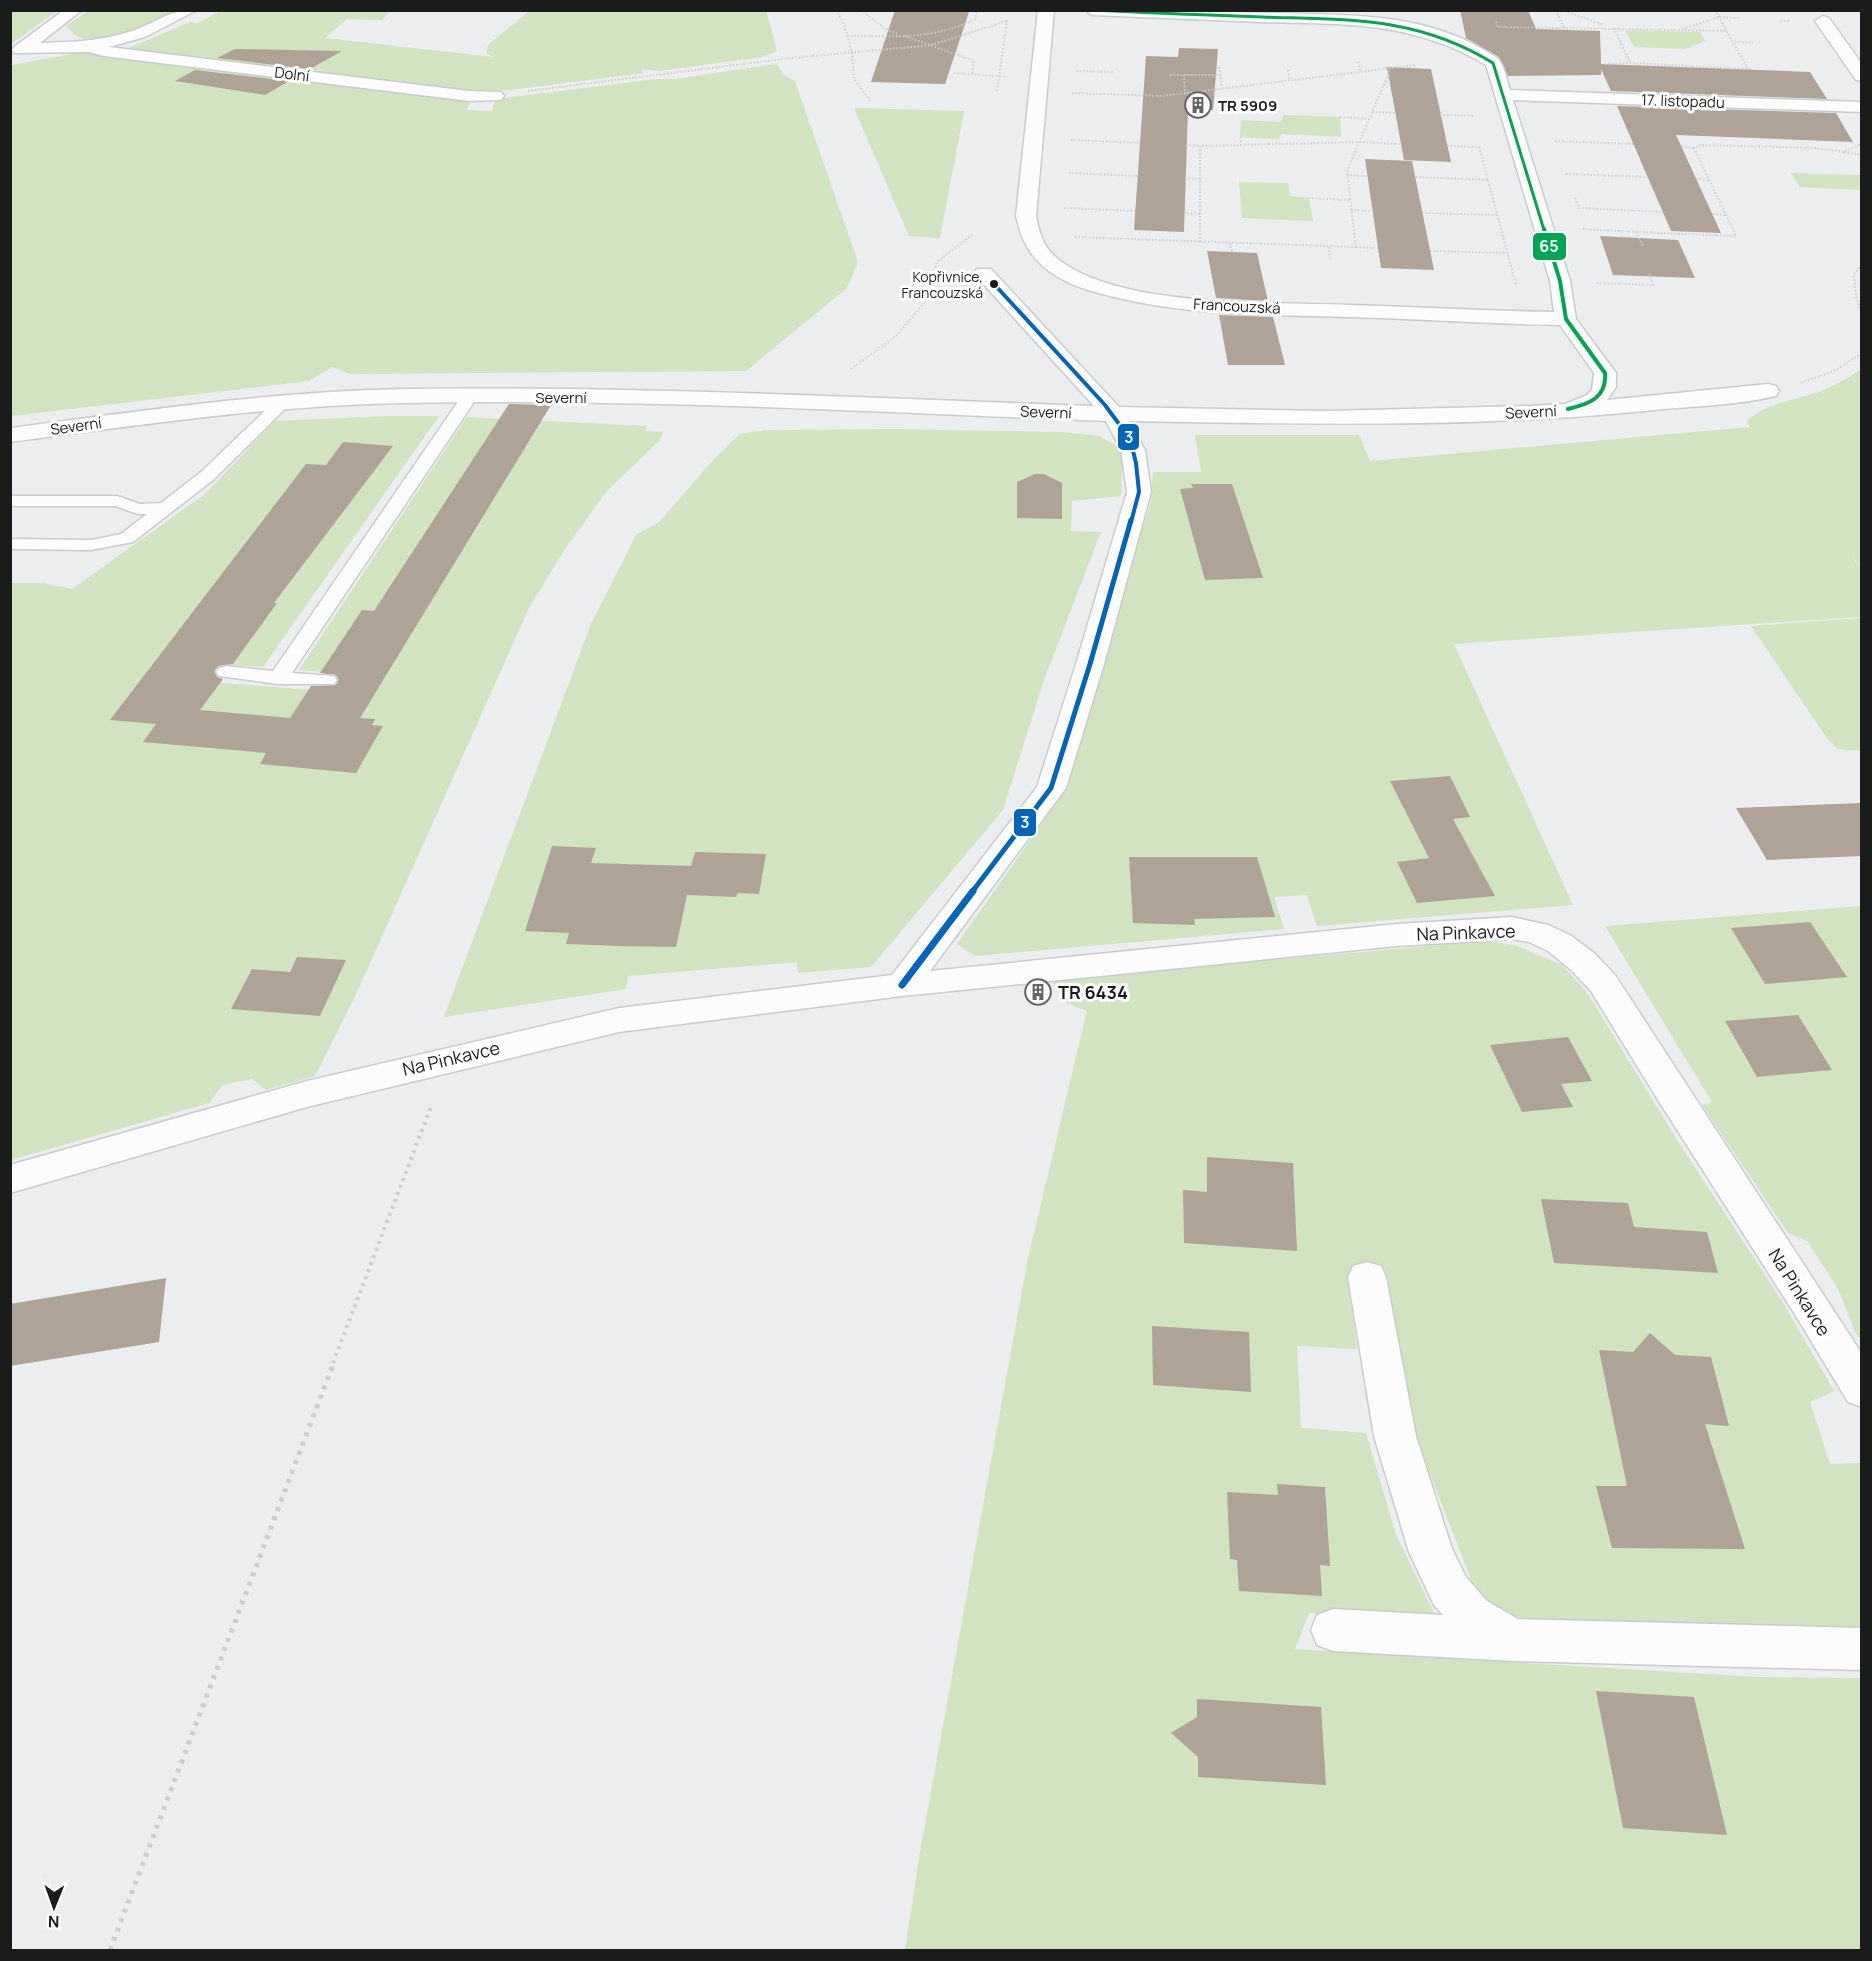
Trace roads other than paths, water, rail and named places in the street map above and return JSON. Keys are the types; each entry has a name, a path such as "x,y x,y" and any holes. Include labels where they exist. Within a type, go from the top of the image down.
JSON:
{"street":[{"path":"17,52 75,10"},
{"name":"Dolní","path":"17,52 90,47 139,34 190,10"},
{"name":"Francouzská","path":"1046,10 1026,216 1031,240 1040,254 1071,275 1114,291 1167,302 1566,320"},
{"path":"1092,10 1370,22 1412,28 1459,43 1493,63 1560,281 1566,320 1601,364 1607,382 1602,395 1587,405 1568,410"},
{"path":"1823,21 1862,76"},
{"name":"Dolní","path":"90,47 103,51 469,96 495,96"},
{"name":"17. listopadu","path":"1504,95 1862,107"},
{"name":"Severní","path":"984,273 1113,414"},
{"name":"Severní","path":"10,435 132,419 376,397 698,398 1113,414 1328,418 1530,413 1768,391"},
{"path":"902,985 1051,788 1090,664 1138,492 1136,463 1130,439 1113,414"},
{"name":"Na Pinkavce","path":"10,1179 307,1094 434,1062 620,1020 902,985 1397,935 1512,928 1537,933 1559,943 1582,961 1603,983 1862,1390"},
{"path":"1367,1277 1395,1436 1431,1552 1450,1591 1471,1615 1513,1640"},
{"path":"1333,1630 1513,1640 1862,1649"}],"lane":[{"path":"278,678 470,396"},
{"path":"10,544 92,545 127,538 207,476 281,404"},
{"path":"10,501 117,501 138,508 165,508"},
{"path":"226,672 278,678 327,680"}],"place":[{"name":"TR 5909","path":"1198,105"},
{"name":"Kopřivnice, Francouzská","path":"994,284"},
{"name":"TR 6434","path":"1038,992"}]}
